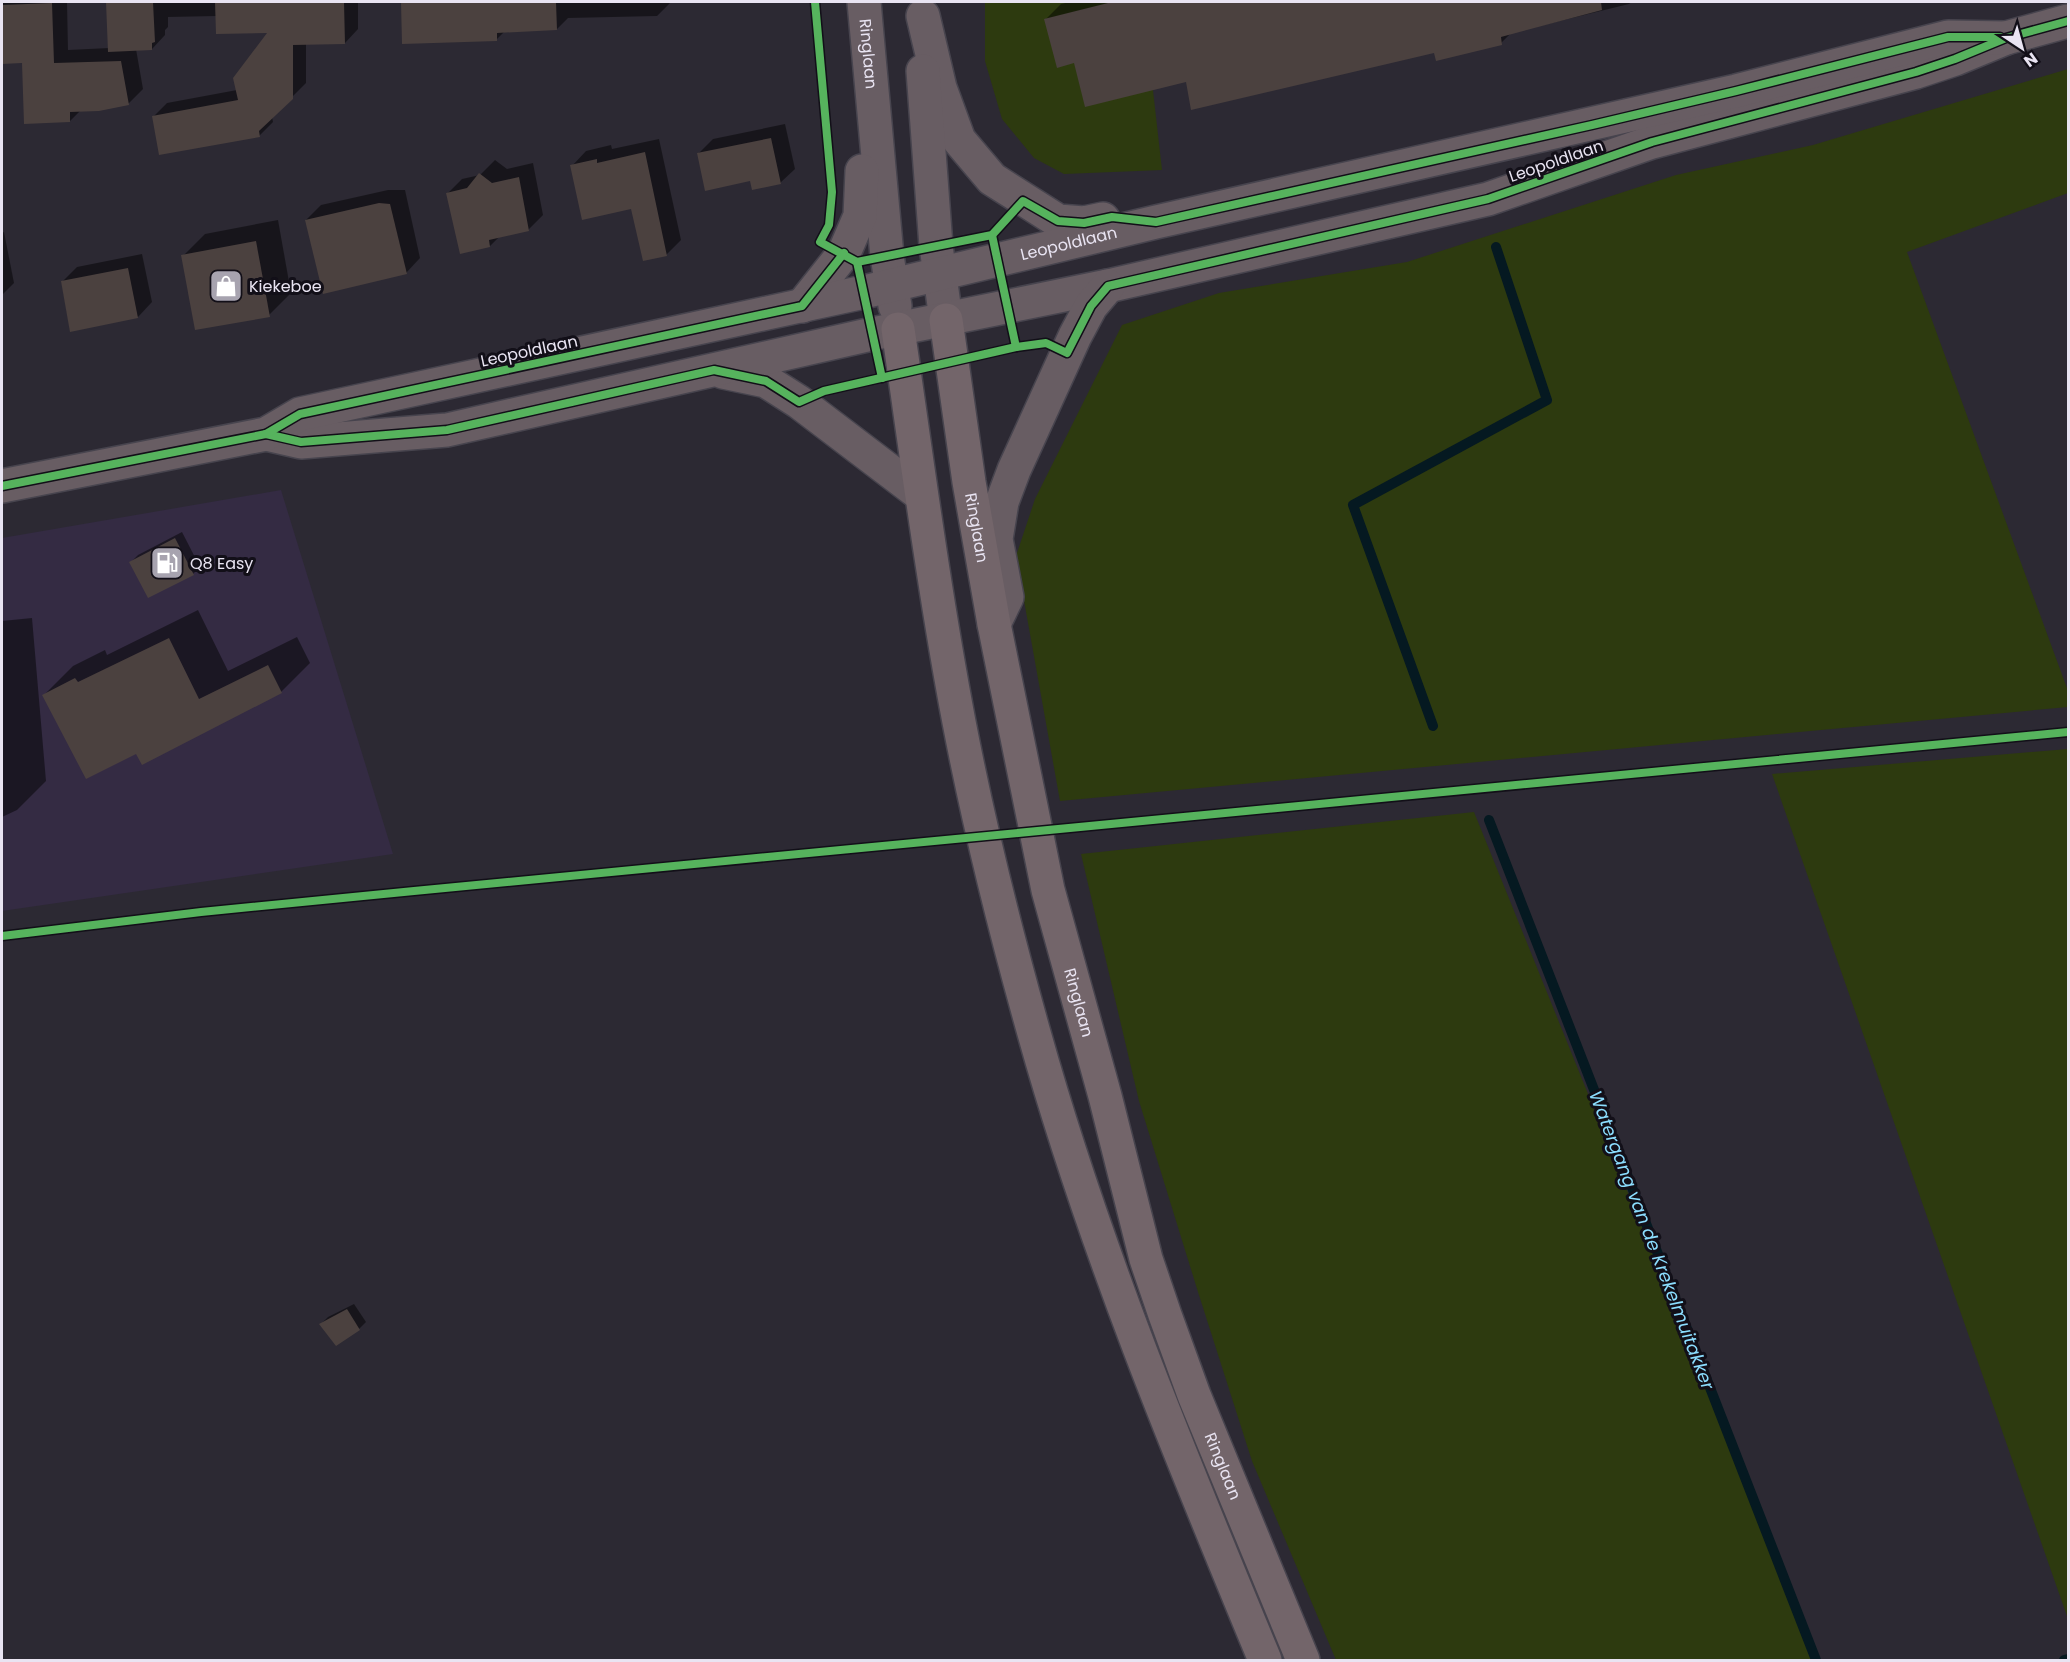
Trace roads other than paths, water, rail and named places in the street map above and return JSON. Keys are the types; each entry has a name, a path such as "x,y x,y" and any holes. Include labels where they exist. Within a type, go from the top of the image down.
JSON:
{"highway":[{"name":"Ringlaan","path":"946,320 969,482 994,624 1048,890 1105,1096 1146,1259 1194,1395 1303,1660"},
{"path":"898,329 920,494 972,786 996,890 1037,1047 1087,1200 1157,1397 1265,1660"}],"main road":[{"name":"Ringlaan","path":"864,2 891,285 898,329"},
{"path":"923,9 940,88 959,140 992,179 1058,221 1084,223 1112,217 1156,222"},
{"path":"923,9 922,85 946,320"},
{"name":"Leopoldlaan","path":"266,434 301,442 447,430 898,329 1108,286 1488,199 1652,142 1916,72 2007,38 2068,21"},
{"name":"Leopoldlaan","path":"2,486 266,434 300,414 802,306 1156,222 1614,120 1948,37 2007,38"},
{"path":"802,306 844,253 860,216 861,176 875,126"},
{"path":"994,624 1007,597 996,539 1002,502 1014,470 1075,336 1091,306 1108,286"},
{"path":"714,370 766,381 799,402 920,494"}],"waterway":[{"path":"1433,726 1353,505 1547,400 1496,247"},
{"name":"Watergang van de Krekelmuitakker","path":"1489,820 1816,1660"},
{"name":"Watergang van de Krekelmuitakker","path":"2064,1660 2068,1659"}],"railway":[{"path":"2,936 201,912 2068,732"}],"place":[{"name":"Kiekeboe","path":"226,286"},
{"name":"Q8 Easy","path":"167,563"}]}
